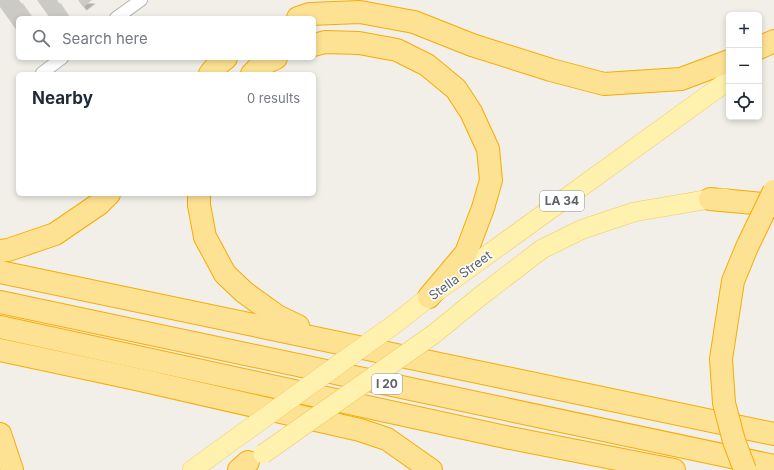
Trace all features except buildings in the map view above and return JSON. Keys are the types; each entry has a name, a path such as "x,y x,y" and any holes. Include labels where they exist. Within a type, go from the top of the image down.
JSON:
{"highway":[{"path":"304,16 310,14 360,12 414,22 486,49 551,70 604,84 681,79 726,62"},
{"path":"762,46 774,40"},
{"path":"316,44 325,42 359,43 397,50 427,65 456,89 474,118 488,150 491,180 483,208 466,254 429,297"},
{"path":"212,72 223,60"},
{"path":"254,72 261,65 272,60"},
{"path":"745,470 734,441 724,403 721,359 733,281 747,247 774,191"},
{"path":"0,251 8,250 55,234 99,204 107,196"},
{"path":"199,196 199,206 205,237 225,274 244,292 277,316 328,340"},
{"path":"710,199 774,205"},
{"path":"0,272 771,433"},
{"name":"I 20","path":"0,302 774,466"},
{"name":"I 20","path":"0,328 502,436 674,470"},
{"path":"0,350 360,430 387,439 431,470"},
{"path":"0,434 12,470"}],"main road":[{"path":"762,56 774,48"},
{"name":"Stella Street","path":"192,470 396,324 429,297 726,82"},
{"name":"LA 34","path":"247,464 434,334 542,249 583,229 634,212 710,199 774,195"}],"street":[{"path":"119,16 141,0"},
{"path":"43,72 59,60"}]}
